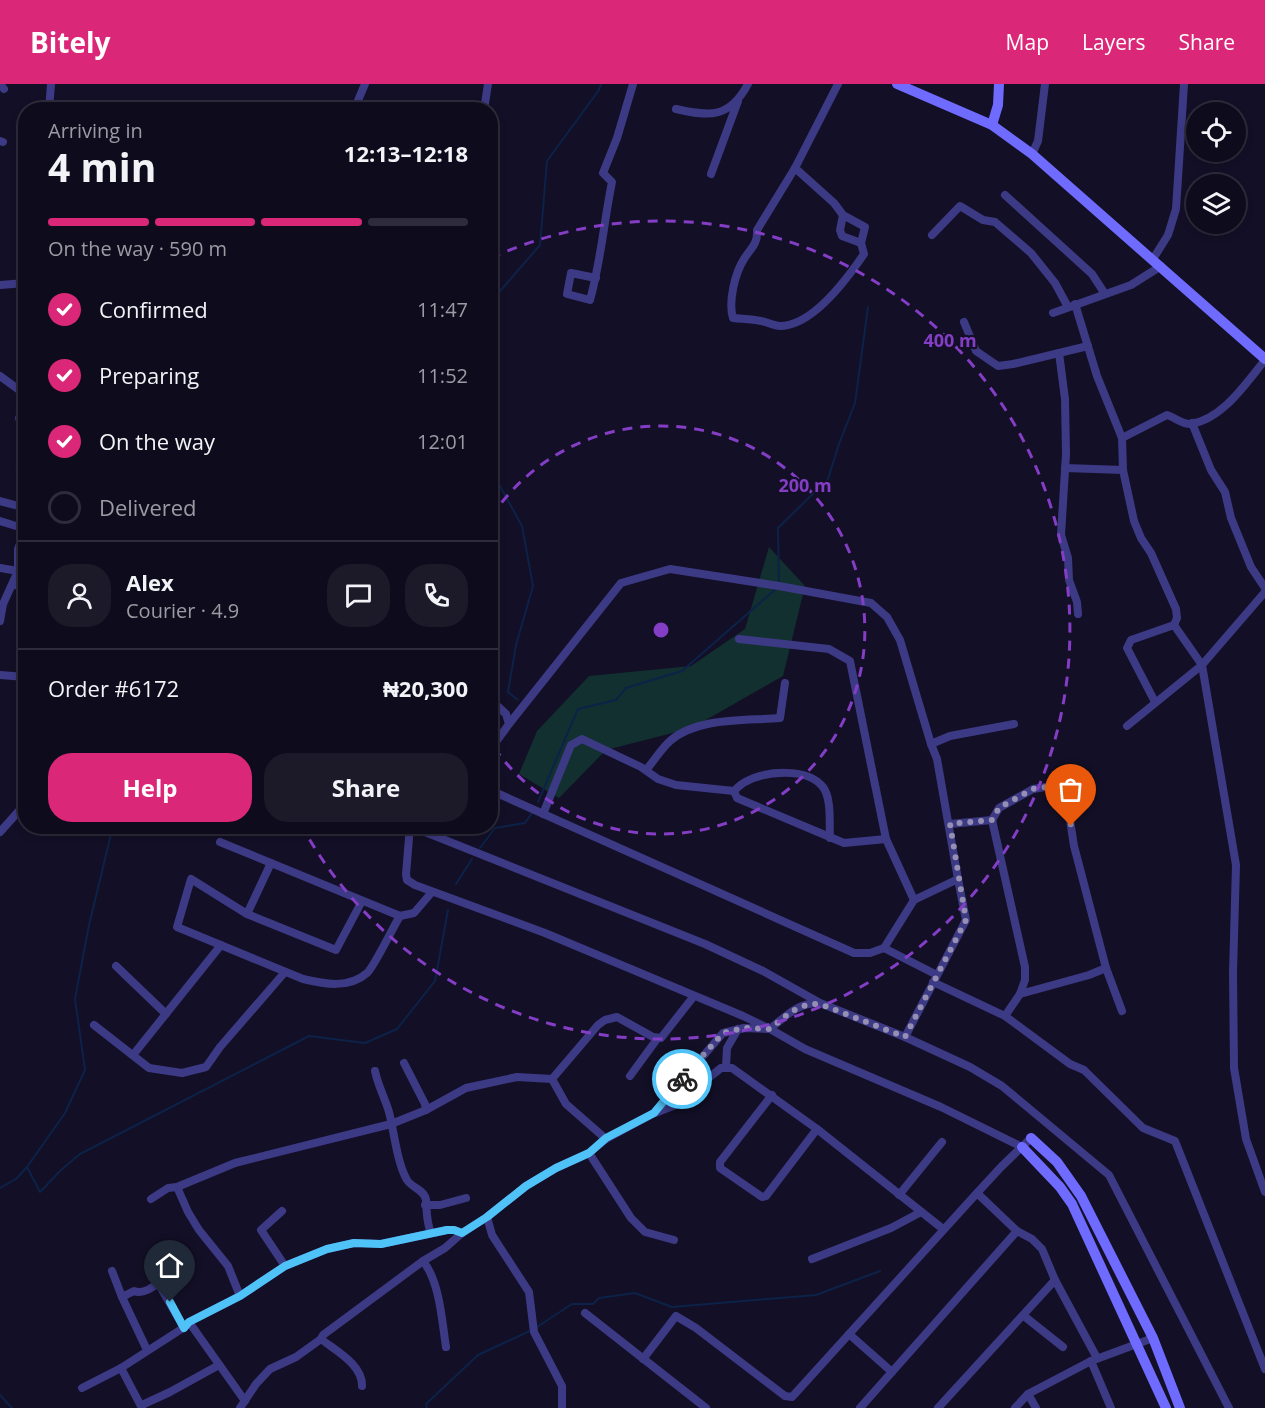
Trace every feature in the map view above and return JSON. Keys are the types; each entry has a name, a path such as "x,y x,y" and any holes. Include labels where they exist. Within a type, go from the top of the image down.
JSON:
{"street":[{"path":"50,102 51,84"},
{"path":"357,102 365,84"},
{"path":"485,102 488,84"},
{"path":"596,278 612,182 603,173 617,138 633,84"},
{"path":"711,174 738,101 748,84"},
{"path":"795,168 834,203 843,215 865,227 861,243 864,254 824,304 796,322 779,326 762,321 733,318 731,310 733,294 743,260 754,246 758,238 757,230 795,168 838,84"},
{"path":"897,84 992,125 1032,154 1265,359 1246,384 1214,416 1185,423 1167,415 1122,438"},
{"path":"992,125 998,105 999,84"},
{"path":"1032,154 1038,141 1045,84"},
{"path":"1053,313 1137,282 1157,262 1176,209 1184,84"},
{"path":"676,109 702,116 712,115 738,101"},
{"path":"1005,195 1092,274 1105,294"},
{"path":"932,235 960,206 983,220 996,222 1038,261 1072,306 1122,438 1123,470 1134,521 1176,609 1177,618 1174,625 1131,640 1127,648 1155,702"},
{"path":"843,215 840,230 842,236 861,243"},
{"path":"0,285 18,284"},
{"path":"964,322 976,351 998,366 1088,346"},
{"path":"1059,353 1065,399 1065,468 1061,535 1068,558 1069,580 1077,602 1078,614"},
{"path":"0,388 3,378 18,389"},
{"path":"1127,726 1202,665 1265,590 1251,567 1231,518 1225,492 1211,470 1192,423"},
{"path":"1065,468 1123,470"},
{"path":"0,501 18,506"},
{"path":"0,521 18,527"},
{"path":"0,621 3,604 18,571 18,549"},
{"path":"0,568 18,571"},
{"path":"498,739 621,583 670,569 871,603 887,617 900,640 937,759 966,920 905,1037"},
{"path":"13,584 18,586"},
{"path":"1174,625 1202,665 1236,865 1233,973 1234,1068 1246,1139 1261,1174 1265,1192"},
{"path":"739,639 829,649 850,661 886,839 914,900"},
{"path":"0,675 18,676"},
{"path":"646,770 671,741 692,728 716,723 780,718 785,683"},
{"path":"498,706 506,714 509,724"},
{"path":"931,744 950,736 1014,724"},
{"path":"543,814 571,745 582,739 646,770 658,779 676,785 734,791 745,782 773,774 792,772 813,779 825,788 830,838"},
{"path":"1005,1016 1020,994 1025,980 1025,967 992,820 999,808 1033,789 1052,786 1063,791 1067,801 1074,846 1106,968 1122,1011"},
{"path":"734,791 737,798 844,843 886,839"},
{"path":"498,794 854,953 870,954 884,948 914,900 958,879"},
{"path":"0,832 3,821 18,809"},
{"path":"950,824 992,820"},
{"path":"409,834 407,880 432,892 545,933 694,996 770,1029 806,1049 931,1103 1022,1147 1060,1186 1072,1204 1166,1408"},
{"path":"430,834 705,944 763,971 820,1004 905,1037 970,1067 1002,1086 1109,1175 1229,1408"},
{"path":"220,842 400,916 414,913 432,892"},
{"path":"247,914 271,863"},
{"path":"362,901 336,950 247,914 191,879 177,927 303,979 323,984 341,984 368,973 400,916"},
{"path":"133,1055 221,945"},
{"path":"884,948 935,979 1005,1016 1070,1064 1084,1070 1143,1128 1175,1141 1265,1369"},
{"path":"116,966 166,1014"},
{"path":"1020,994 1106,968"},
{"path":"94,1025 149,1068 182,1072 206,1066 285,972"},
{"path":"630,1076 657,1039 661,1038 694,996"},
{"path":"654,1113 723,1033 738,1029 770,1029 795,1008 807,1003 820,1004"},
{"path":"552,1079 598,1025 605,1020 617,1017 657,1039"},
{"path":"726,1066 726,1048 738,1029"},
{"path":"404,1063 421,1095 426,1110"},
{"path":"122,1297 134,1291 139,1293 147,1290 158,1283 186,1325 219,1365 243,1405 256,1384 270,1369 296,1357 526,1186 556,1168 589,1153 606,1138 654,1113 673,1106 726,1066 772,1095 943,1229"},
{"path":"375,1071 407,1180 422,1192 426,1200 427,1223 431,1233"},
{"path":"151,1199 168,1188 177,1187 235,1163 391,1124 426,1110 466,1088 517,1077 552,1079"},
{"path":"552,1079 566,1104 606,1138"},
{"path":"772,1095 720,1162 720,1168 762,1197 766,1196 816,1129"},
{"path":"643,1359 676,1316 696,1328 785,1396 792,1397 943,1229 1031,1138 1057,1162 1081,1196 1153,1338 1180,1408"},
{"path":"899,1195 942,1142"},
{"path":"589,1153 631,1218 645,1232 674,1240"},
{"path":"177,1187 199,1230 228,1266 240,1296"},
{"path":"977,1193 1017,1231 1032,1239 1042,1249 1094,1359 1111,1408"},
{"path":"425,1205 440,1205 466,1198"},
{"path":"282,1211 261,1230 285,1266"},
{"path":"812,1259 891,1228 921,1212"},
{"path":"487,1217 492,1235 529,1292 534,1332 562,1386 562,1408"},
{"path":"82,1388 121,1368 186,1325 240,1296 285,1266 343,1245 381,1244 454,1230 462,1233"},
{"path":"860,1408 1017,1231"},
{"path":"423,1261 436,1289 446,1347"},
{"path":"112,1270 147,1350"},
{"path":"938,1408 1055,1280"},
{"path":"585,1313 706,1408"},
{"path":"1024,1316 1063,1347"},
{"path":"849,1334 892,1372"},
{"path":"1015,1408 1028,1394 1094,1359 1153,1338"},
{"path":"321,1339 356,1367 362,1379 362,1386"},
{"path":"121,1368 142,1406 219,1365"},
{"path":"1028,1394 1036,1408"}],"green space":[{"path":"769,547 805,586 783,676 692,728 606,750 559,798 519,774 537,731 589,676 691,666 745,629"}],"waterway":[{"path":"498,294 540,245 547,161 599,90 601,84"},
{"path":"779,583 778,528 828,479 855,403 868,307"},
{"path":"498,482 522,526 533,586 516,645 508,692 518,700"},
{"path":"538,802 578,709 616,700 626,688 682,671 777,588"},
{"path":"498,828 525,823 532,813"},
{"path":"27,1167 65,1113 85,1070 75,999 89,925 111,834"},
{"path":"480,848 490,834"},
{"path":"456,884 472,859"},
{"path":"0,1188 16,1179 27,1167 40,1192 80,1154 309,1036 365,1043 397,1029 435,981 448,910"},
{"path":"537,1327 572,1304 593,1304 599,1298 635,1293 672,1307 816,1295 880,1271"},
{"path":"427,1408 426,1404 478,1355 532,1330"},
{"path":"0,1395 12,1408"}],"way so far":[{"path":"682,1079 723,1033 744,1028 770,1029 795,1008 807,1003 820,1004 905,1037 966,920 950,824 992,820 999,808 1033,789 1052,786 1063,791 1071,826"}],"route":[{"path":"170,1302 184,1328 189,1322 240,1296 285,1266 327,1249 354,1243 381,1244 447,1230 462,1233 487,1217 526,1186 556,1168 589,1153 606,1138 654,1113 682,1079"}]}
